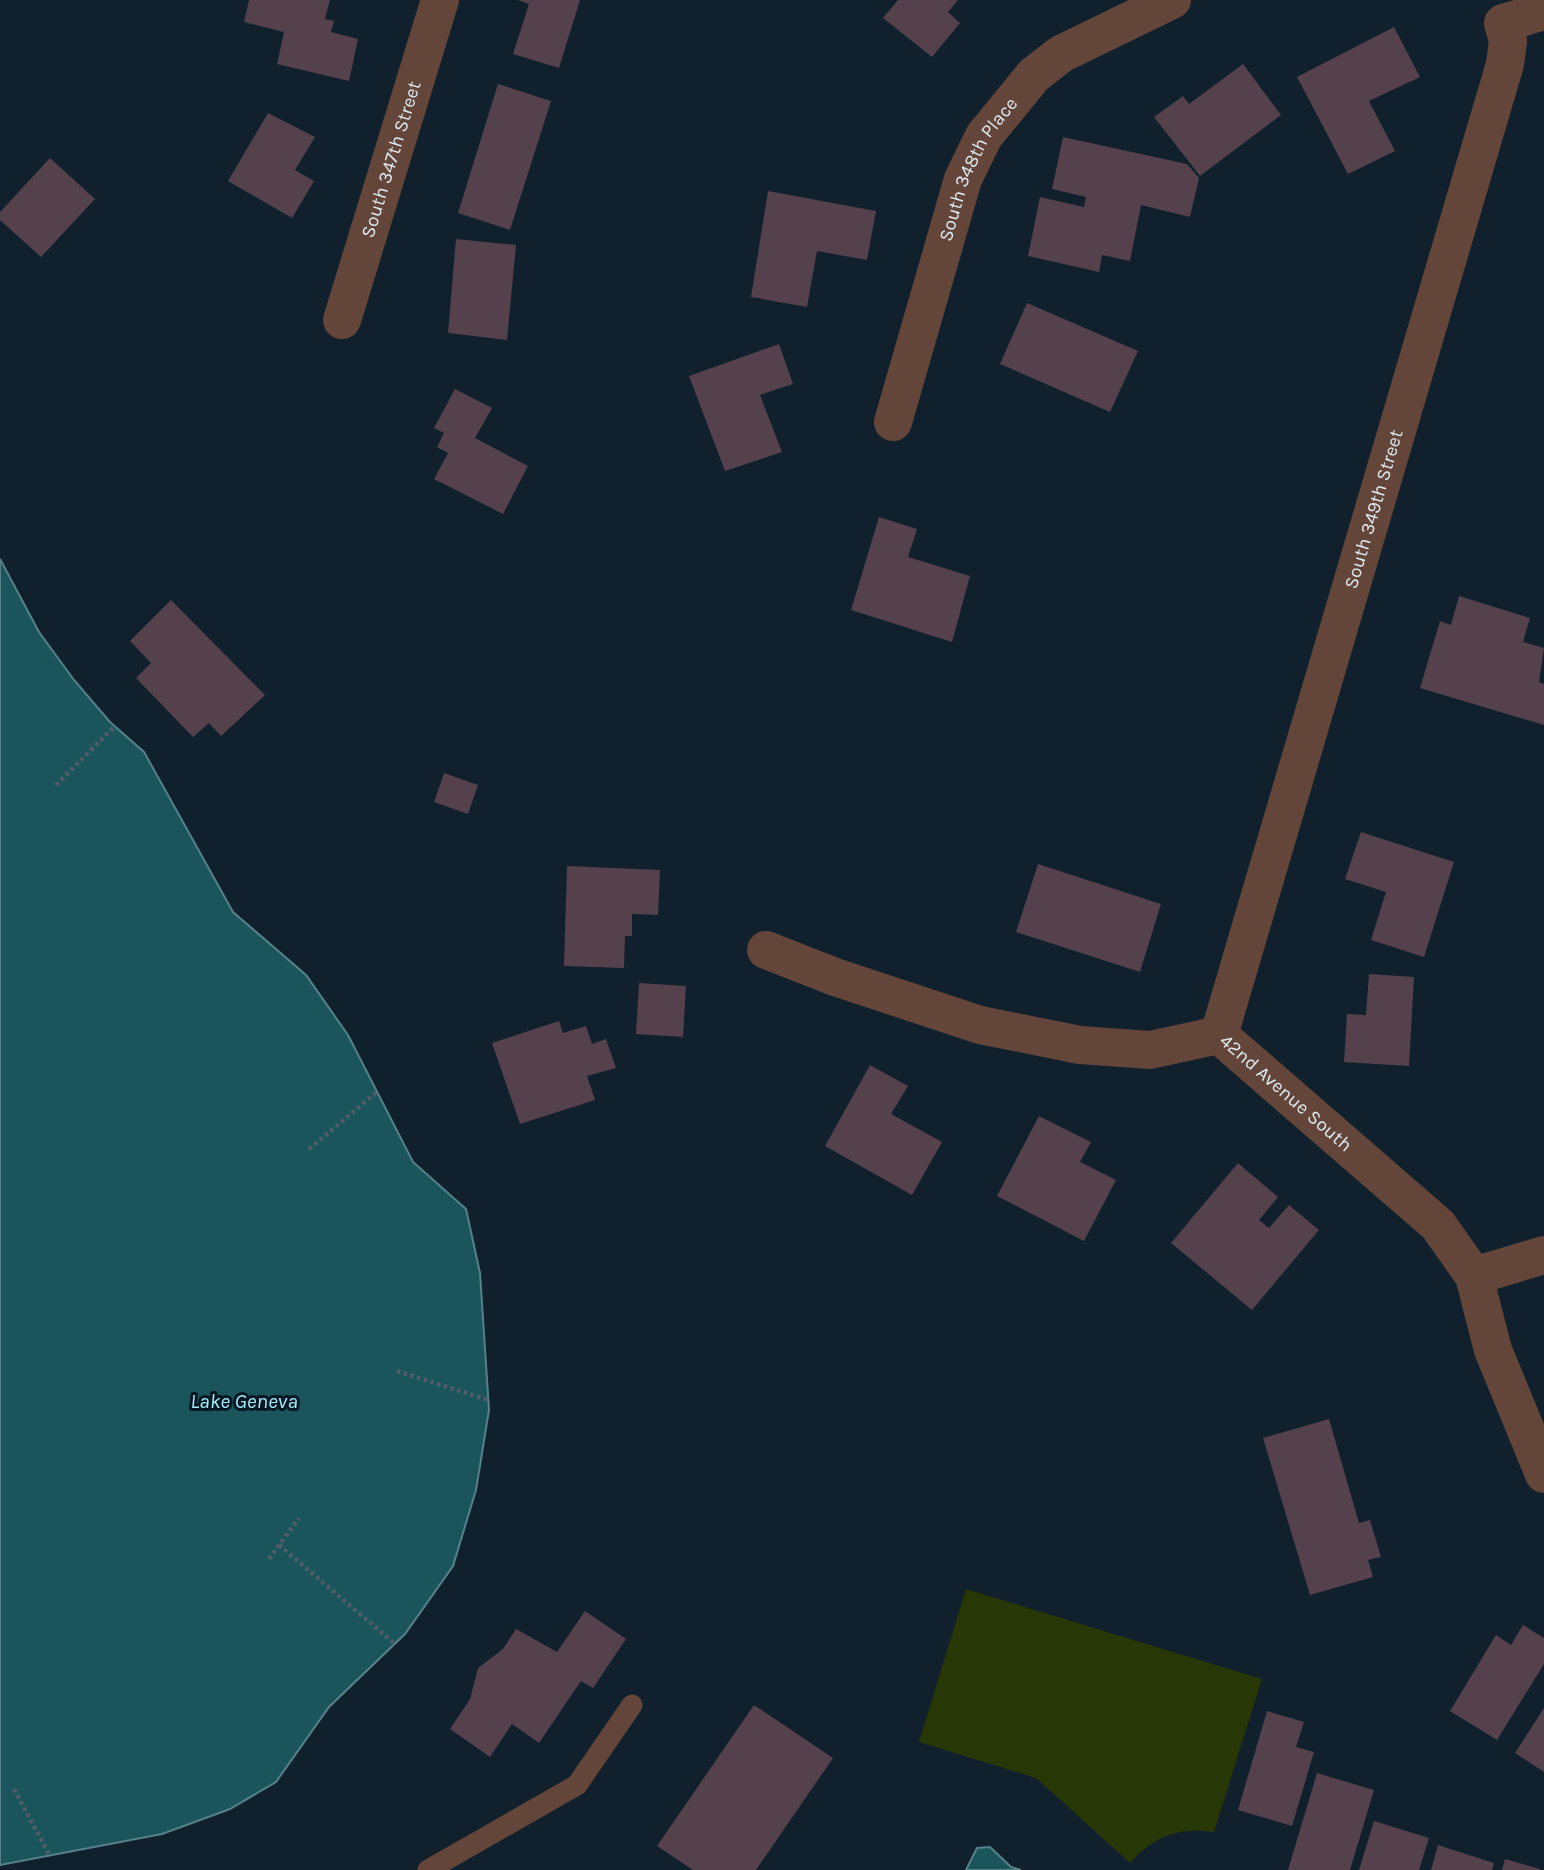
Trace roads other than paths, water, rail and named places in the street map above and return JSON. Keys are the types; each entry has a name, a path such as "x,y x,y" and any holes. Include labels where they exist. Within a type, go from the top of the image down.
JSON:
{"street":[{"name":"South 347th Street","path":"342,320 440,0"},
{"name":"South 348th Place","path":"893,422 963,179 985,136 1034,75 1061,54 1172,0"},
{"name":"South 349th Street","path":"1219,1035 1505,64 1507,41 1494,12 1544,11"},
{"name":"42nd Avenue South","path":"766,950 835,978 980,1025 1080,1045 1150,1050 1219,1035 1438,1225 1474,1276 1493,1350 1544,1474"},
{"path":"1474,1276 1544,1255"}],"lane":[{"path":"428,1870 578,1785 632,1705"}],"water":[{"name":"Lake Geneva","path":"0,559 39,632 74,680 110,722 144,752 233,912 306,975 348,1035 413,1162 466,1209 480,1273 489,1410 476,1490 453,1566 405,1634 329,1707 276,1782 230,1809 162,1834 0,1865"},
{"path":"990,1847 1011,1867 1021,1870 966,1870 977,1848"}]}
